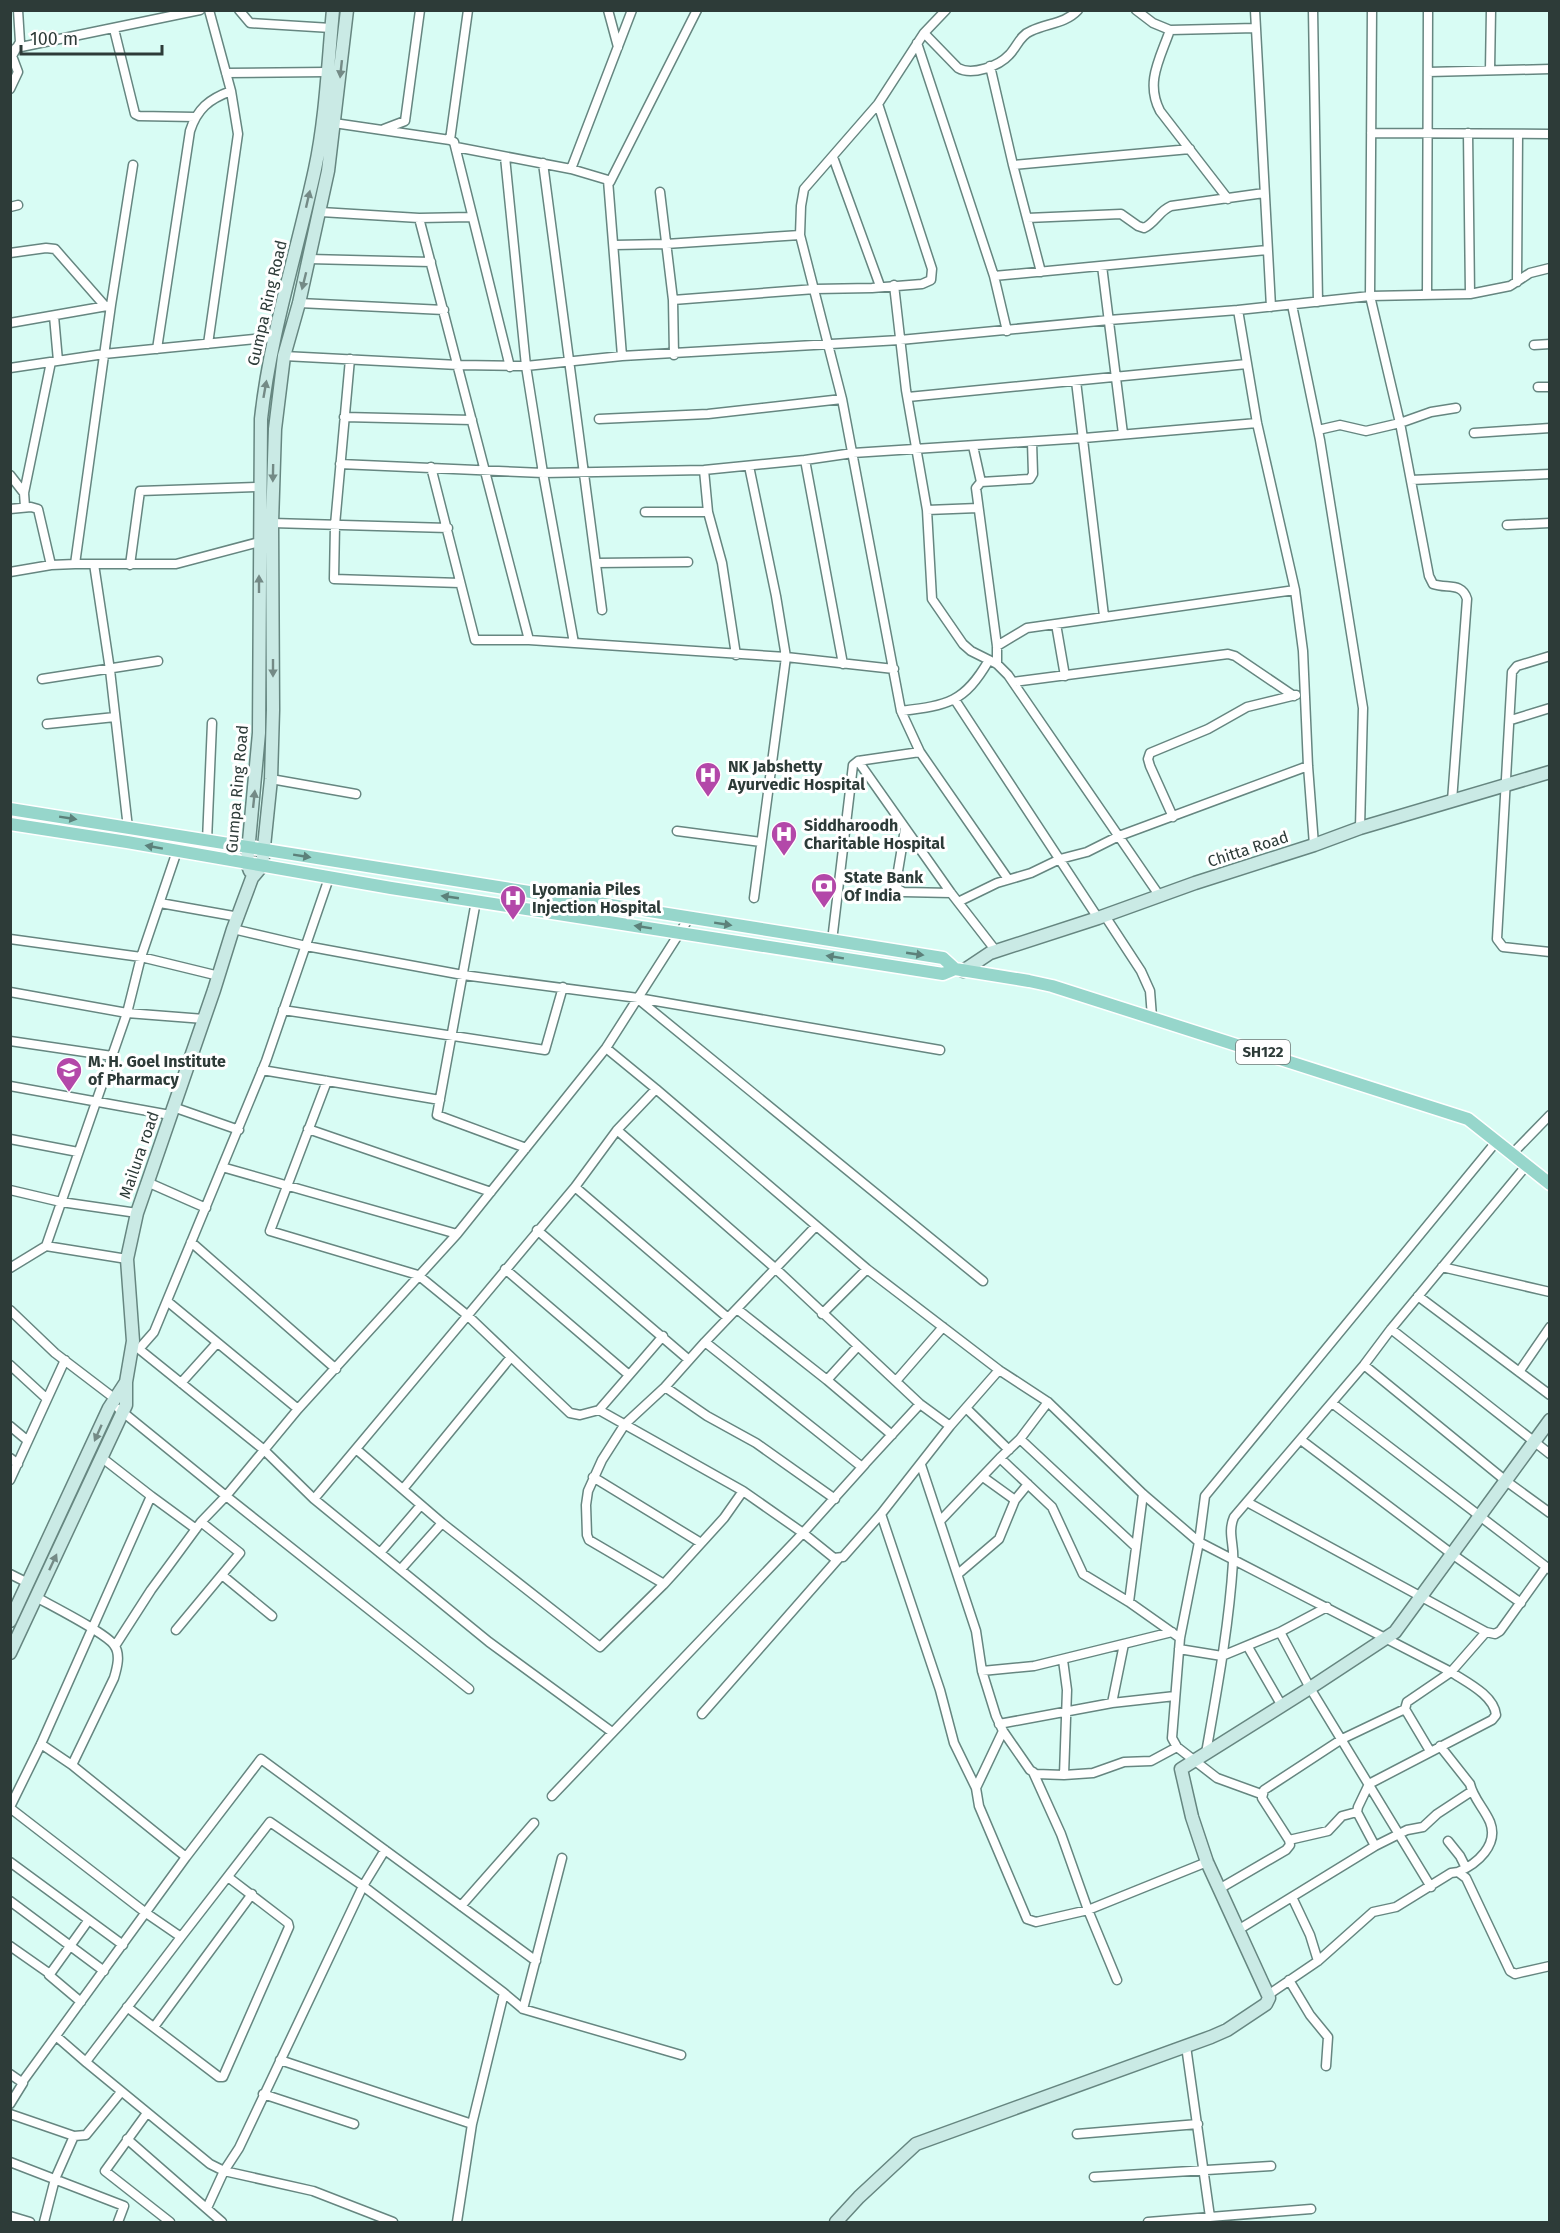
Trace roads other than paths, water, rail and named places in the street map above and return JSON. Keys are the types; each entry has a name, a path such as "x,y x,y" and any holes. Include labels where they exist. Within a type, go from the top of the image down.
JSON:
{"main road":[{"path":"10,809 943,958 959,970"},
{"name":"SH122","path":"10,824 329,878 943,974 959,970 1029,981 1152,1017 1468,1119 1550,1184"}],"street":[{"path":"10,89 18,72 12,56 20,40 18,10"},
{"path":"16,48 200,10"},
{"path":"208,344 238,140 231,91 209,10"},
{"path":"239,10 250,22 331,28"},
{"name":"Gumpa Ring Road","path":"252,878 247,863 259,733 261,419 275,337 315,170 333,10"},
{"name":"Gumpa Ring Road","path":"252,878 262,866 271,778 272,523 275,429 284,356 321,212 347,10"},
{"path":"381,130 405,121 420,10"},
{"path":"468,10 453,143 510,367"},
{"path":"608,10 618,47"},
{"path":"571,169 632,10"},
{"path":"622,356 610,182 697,10"},
{"path":"946,10 924,33 878,104 804,189 801,206 801,235 842,399 901,711 920,752 1008,879"},
{"path":"924,33 963,71 990,66 1010,54 1022,37 1030,31 1067,20 1078,10"},
{"path":"1136,10 1153,23 1170,30 1256,28"},
{"path":"1255,10 1271,306"},
{"path":"1313,10 1318,302"},
{"path":"1372,10 1371,296 1400,423 1429,576 1433,584 1438,586 1461,588 1465,591 1467,599 1452,801"},
{"path":"1427,295 1428,10"},
{"path":"1490,70 1491,10"},
{"path":"114,29 135,114 195,117"},
{"path":"1170,30 1152,88 1154,100 1228,199"},
{"path":"917,43 994,276 1007,331"},
{"path":"990,66 1041,272"},
{"path":"1428,72 1550,69"},
{"path":"226,73 327,72"},
{"path":"157,349 188,140 195,117 209,100 231,91"},
{"path":"673,300 814,289 922,284 931,280 932,268 878,104"},
{"path":"334,123 453,143 505,158 571,169 607,179 610,182"},
{"path":"1371,133 1550,134"},
{"path":"1468,133 1470,294"},
{"path":"1517,282 1518,134"},
{"path":"1013,165 1190,149"},
{"path":"833,157 880,286"},
{"path":"505,158 526,366 574,643"},
{"path":"543,163 602,610"},
{"path":"75,564 104,354 108,306 133,165"},
{"path":"660,192 673,300 674,355"},
{"path":"1027,218 1121,214 1144,228 1150,225 1160,212 1171,206 1264,193"},
{"path":"321,212 419,218 472,218"},
{"path":"419,218 529,640"},
{"path":"614,245 801,235"},
{"path":"10,253 55,249 108,306"},
{"path":"994,276 1268,250"},
{"path":"309,259 431,262"},
{"path":"1102,266 1123,434"},
{"path":"284,356 458,365 526,366 622,356 674,355 900,340 1371,296 1470,294 1510,286 1538,270 1550,268"},
{"path":"894,285 908,397 927,510 932,599 963,644 997,664 1013,682 1159,896"},
{"path":"299,303 444,310"},
{"path":"1292,305 1318,430 1363,708 1360,828"},
{"path":"10,323 108,306"},
{"path":"1238,310 1257,423 1295,590 1303,651 1314,845"},
{"path":"25,507 24,493 54,362 54,316"},
{"path":"10,368 104,354 275,337"},
{"path":"1534,345 1550,344"},
{"path":"350,359 335,525 335,580 460,583"},
{"path":"908,397 1247,364"},
{"path":"1076,381 1104,616"},
{"path":"1538,387 1550,387"},
{"path":"599,419 708,414 842,399"},
{"path":"1318,430 1340,425 1366,430 1400,423 1431,412 1456,408"},
{"path":"344,417 472,420"},
{"path":"340,464 543,473 704,470 853,453 1032,442 1257,423"},
{"path":"1474,433 1550,428"},
{"path":"997,664 997,646 976,488 981,482 1030,479 1033,474 1032,442"},
{"path":"973,446 981,482"},
{"path":"805,460 843,664"},
{"path":"749,466 786,657 754,898"},
{"path":"431,467 475,639 529,640 786,657 894,669"},
{"path":"704,470 708,512 722,563 736,655"},
{"path":"1411,480 1550,474"},
{"path":"10,475 24,493"},
{"path":"130,564 141,491 259,487"},
{"path":"10,509 35,507 40,513 51,565"},
{"path":"927,510 978,508"},
{"path":"645,512 708,512"},
{"path":"272,523 448,528"},
{"path":"1507,525 1550,523"},
{"path":"10,572 51,565 176,564 259,542"},
{"path":"596,563 688,562"},
{"path":"94,564 110,670 128,828"},
{"path":"997,646 1027,628 1295,590"},
{"path":"1056,624 1065,676"},
{"path":"1013,682 1228,654 1235,656 1294,696"},
{"path":"1550,656 1517,666 1512,672 1497,939 1503,947 1550,952"},
{"path":"901,711 936,706 955,700 977,680 988,660"},
{"path":"42,679 158,661"},
{"path":"1173,817 1150,766 1148,759 1150,753 1208,729 1247,707 1305,693"},
{"path":"955,700 1060,859 1141,971 1150,991 1152,1017"},
{"path":"1511,720 1550,708"},
{"path":"47,724 115,717"},
{"path":"207,841 212,723"},
{"path":"832,941 852,768 858,761 920,752"},
{"path":"858,761 957,902 996,951"},
{"path":"957,902 1008,879 1031,873 1060,859 1087,852 1119,836 1308,766"},
{"name":"Chitta Road","path":"959,970 996,951 1360,828 1550,772"},
{"path":"271,778 356,794"},
{"path":"905,829 896,884 898,889 951,893"},
{"path":"677,831 761,842"},
{"path":"10,1268 46,1246 127,1013 141,957 177,851"},
{"name":"Mailura road","path":"10,1653 126,1405 126,1382 135,1348 126,1259 147,1182 252,878"},
{"path":"329,878 239,1130 154,1332 135,1348 263,1449 314,1499 489,1642 612,1732"},
{"path":"476,901 437,1115 526,1148"},
{"path":"160,903 239,917"},
{"path":"72,1765 114,1678 118,1664 115,1646 151,1590 198,1526 226,1496 263,1449 491,1192 606,1048 688,918"},
{"path":"233,929 306,946 463,975 638,998 940,1050"},
{"path":"10,939 141,957 219,976"},
{"path":"283,1010 546,1050 563,987"},
{"path":"10,992 127,1013 204,1019"},
{"path":"638,998 982,1281"},
{"path":"10,1041 112,1056"},
{"path":"606,1048 867,1269 999,1370 1048,1402 1143,1494 1199,1542 1387,1638 1451,1672 1482,1692 1495,1709 1496,1715 1492,1720 1369,1784 1358,1807 1358,1812 1375,1845"},
{"path":"262,1070 440,1100"},
{"path":"327,1081 270,1231 418,1275 467,1315 570,1413 580,1415 599,1410 663,1336"},
{"path":"10,1086 172,1111 239,1130"},
{"path":"314,1499 575,1187 617,1130 656,1089"},
{"path":"1512,1154 1550,1116"},
{"path":"308,1129 491,1192"},
{"path":"617,1130 776,1269 920,1404 950,1426"},
{"path":"10,1139 78,1152"},
{"path":"1219,1889 1286,1850 1290,1845 1261,1794 1220,1779 1177,1748 1172,1737 1180,1638 1199,1542 1203,1505 1209,1489 1496,1142"},
{"path":"1206,1753 1222,1656 1234,1559 1231,1522 1364,1365 1526,1166"},
{"path":"222,1167 456,1234"},
{"path":"147,1182 206,1208"},
{"path":"575,1187 728,1318"},
{"path":"10,1190 61,1202 137,1213"},
{"path":"664,1584 589,1540 585,1505 593,1476 625,1424 665,1387 815,1227"},
{"path":"537,1230 689,1360"},
{"path":"191,1242 336,1369"},
{"path":"46,1246 126,1259"},
{"path":"1442,1267 1550,1292"},
{"path":"505,1269 629,1375"},
{"path":"822,1314 867,1269"},
{"path":"1418,1296 1550,1395"},
{"path":"167,1301 298,1409"},
{"path":"737,1309 892,1435"},
{"path":"10,1310 123,1411 469,1689"},
{"path":"1519,1372 1550,1326"},
{"path":"896,1382 943,1327"},
{"path":"1391,1329 1550,1454"},
{"path":"705,1342 862,1467 865,1464"},
{"path":"181,1383 217,1343"},
{"path":"827,1380 858,1346"},
{"path":"403,1489 511,1357"},
{"path":"10,1480 14,1461 28,1441 65,1360"},
{"path":"10,1365 47,1399"},
{"path":"1364,1365 1506,1481 1550,1513"},
{"path":"702,1714 838,1559 843,1557 881,1515 950,1426 999,1370"},
{"name":"Mailura road","path":"10,1621 113,1401 126,1382"},
{"path":"665,1387 707,1416 756,1443 835,1499"},
{"path":"940,1521 1020,1439 1048,1402"},
{"path":"1247,1502 1486,1632 1495,1634 1500,1631 1548,1568 1332,1403"},
{"path":"552,1796 835,1499 920,1404"},
{"path":"966,1408 1009,1450"},
{"path":"599,1410 743,1491 838,1559"},
{"path":"836,2223 859,2197 916,2144 1227,2030 1266,2004 1268,1995 1207,1862 1192,1817 1181,1769 1311,1688 1387,1638 1398,1628 1550,1420"},
{"path":"10,1426 28,1441"},
{"path":"1020,1439 1136,1547"},
{"path":"1300,1440 1521,1603"},
{"path":"356,1449 442,1523 600,1647 664,1584 724,1518 743,1491"},
{"path":"101,1457 151,1496 240,1553 176,1630"},
{"path":"1000,1458 1052,1507 1083,1574 1129,1602 1180,1638"},
{"path":"921,1465 976,1631 982,1671 1001,1727 1033,1772 1061,1834 1088,1910 1117,1980"},
{"path":"593,1476 701,1543"},
{"path":"983,1478 1015,1500"},
{"path":"958,1574 999,1539 1015,1500 1028,1484"},
{"path":"1129,1602 1143,1494"},
{"path":"151,1496 41,1744 10,1808 146,1913 181,1936"},
{"path":"380,1553 421,1505"},
{"path":"881,1515 940,1690 954,1743 976,1788 979,1806 1027,1919 1036,1922 1088,1910 1207,1862"},
{"path":"401,1569 442,1523"},
{"path":"10,1574 28,1583"},
{"path":"222,1575 272,1616"},
{"path":"36,1597 92,1629 115,1646"},
{"path":"1179,1649 1222,1656 1248,1647 1327,1607"},
{"path":"982,1671 1034,1666 1172,1632"},
{"path":"1280,1632 1311,1688 1431,1887"},
{"path":"1431,1751 1405,1709 1407,1702 1451,1672 1486,1632"},
{"path":"1112,1704 1124,1644"},
{"path":"1248,1647 1282,1706"},
{"path":"1063,1660 1067,1690 1064,1775"},
{"path":"1001,1727 1112,1704 1175,1696"},
{"path":"1261,1794 1342,1739 1405,1709"},
{"path":"976,1788 1001,1727"},
{"path":"41,1744 72,1765 186,1857"},
{"path":"1268,1995 1318,1961 1373,1912 1396,1907 1450,1873 1462,1870 1483,1856 1492,1836 1491,1823 1470,1784 1440,1746"},
{"path":"1033,1772 1064,1775 1093,1773 1124,1762 1145,1762 1177,1748"},
{"path":"10,2104 23,2081 186,1857 261,1759 536,1961"},
{"path":"1238,1930 1375,1845 1407,1830 1423,1827 1437,1814 1472,1791"},
{"path":"1289,1840 1328,1830 1339,1818 1358,1812"},
{"path":"87,2063 127,2007 270,1822 363,1886 523,2008 681,2055"},
{"path":"461,1906 534,1823"},
{"path":"1448,1841 1460,1856 1462,1870 1510,1971 1519,1973 1550,1966"},
{"path":"207,2208 224,2171 239,2148 363,1886 385,1850"},
{"path":"523,2008 562,1858"},
{"path":"10,1862 123,1945"},
{"path":"127,2007 219,2077 223,2077 290,1927 288,1923 228,1877"},
{"path":"154,2027 252,1894"},
{"path":"1292,1897 1310,1935 1318,1961"},
{"path":"10,1901 104,1971"},
{"path":"49,1975 88,1921"},
{"path":"10,1946 81,2002"},
{"path":"1289,1980 1310,2015 1328,2037 1326,2066"},
{"path":"457,2223 472,2124 504,1993"},
{"path":"56,2036 200,2157 224,2171 313,2191 393,2223"},
{"path":"1186,2046 1210,2217"},
{"path":"280,2060 472,2124"},
{"path":"10,2074 23,2081"},
{"path":"10,2114 74,2136 86,2135 121,2092"},
{"path":"263,2094 354,2124"},
{"path":"147,2113 105,2171 170,2223"},
{"path":"1077,2134 1198,2124"},
{"path":"44,2223 55,2179 74,2136"},
{"path":"127,2139 222,2223"},
{"path":"10,2162 124,2206 118,2223"},
{"path":"1094,2177 1271,2166"},
{"path":"1148,2223 1311,2209"},
{"path":"10,2216 30,2223"}],"place":[{"name":"NK Jabshetty Ayurvedic Hospital","path":"708,798"},
{"name":"Siddharoodh Charitable Hospital","path":"784,857"},
{"name":"State Bank Of India","path":"824,909"},
{"name":"Lyomania Piles Injection Hospital","path":"513,921"},
{"name":"M. H. Goel Institute of Pharmacy","path":"69,1093"}]}
